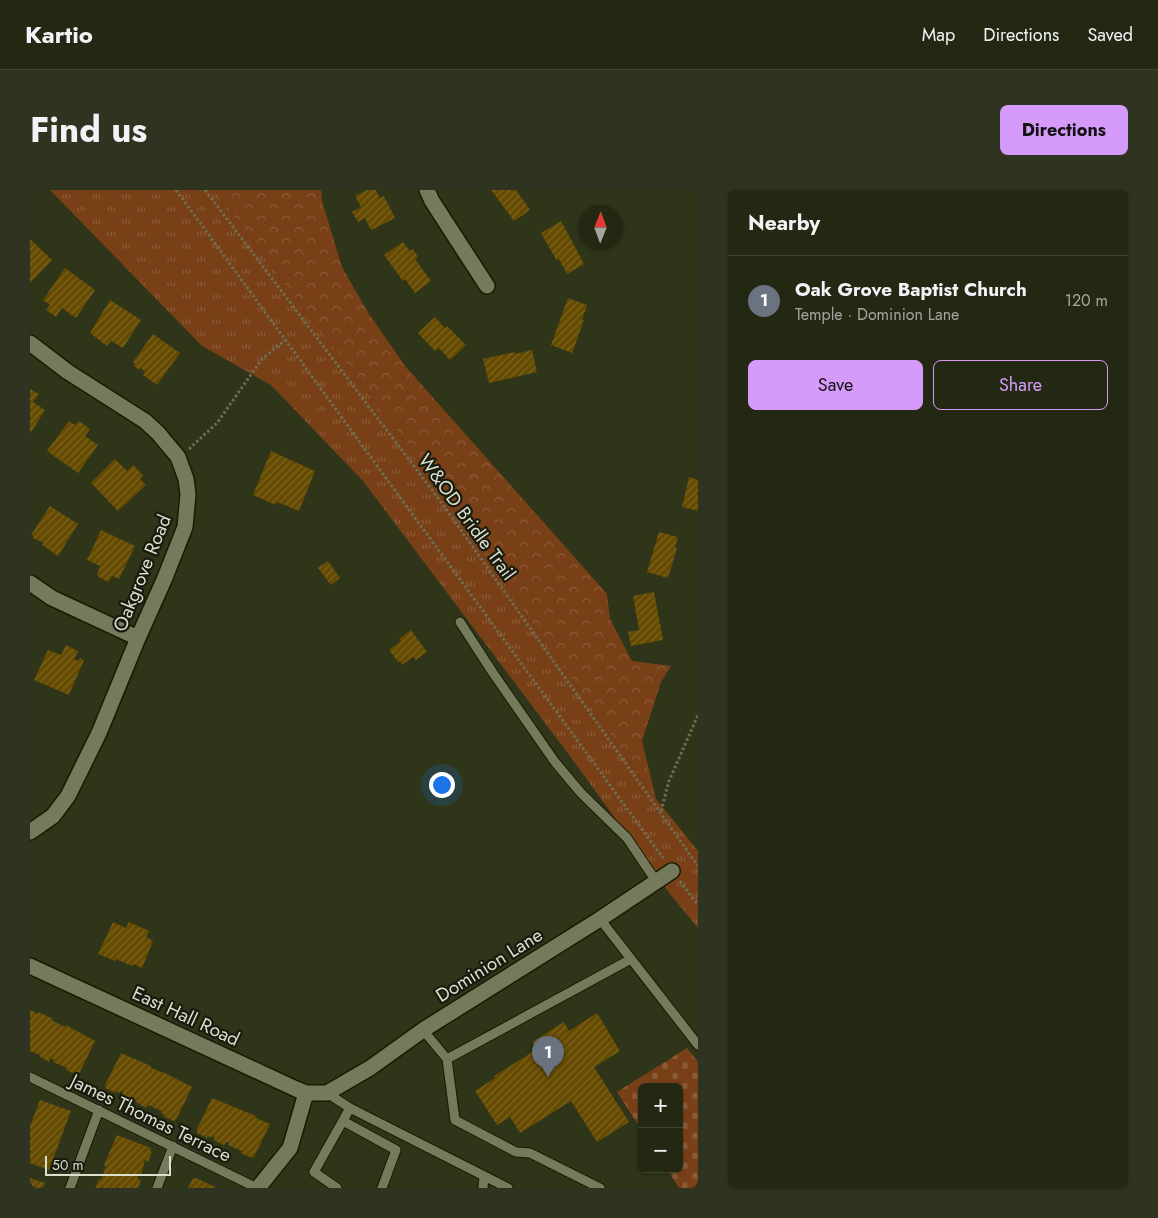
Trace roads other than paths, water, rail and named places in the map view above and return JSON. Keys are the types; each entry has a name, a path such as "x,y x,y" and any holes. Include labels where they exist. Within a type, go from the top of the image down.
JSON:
{"street":[{"path":"428,190 432,201 487,286"},
{"name":"Oakgrove Road","path":"30,344 68,372 145,421 158,433 178,457 186,479 188,494 185,526 99,732 68,796 52,816 30,832"},
{"path":"30,583 52,598 138,638"},
{"name":"Dominion Lane","path":"327,1093 370,1068 423,1030 600,919 672,871"},
{"name":"East Hall Road","path":"30,966 306,1093 327,1093"},
{"path":"257,1188 290,1148 306,1093"}],"lane":[{"path":"460,622 555,762 581,793 627,838 656,881"},
{"path":"600,919 698,1046"},
{"path":"447,1059 631,959"},
{"path":"423,1030 447,1059 455,1120 516,1152 530,1153 600,1188"},
{"name":"James Thomas Terrace","path":"30,1077 257,1188"},
{"path":"327,1093 350,1108 508,1188"},
{"path":"337,1188 314,1172 350,1108"},
{"path":"70,1188 99,1110"},
{"path":"343,1121 396,1150 382,1188"},
{"path":"157,1188 172,1146"},
{"path":"483,1188 484,1176"}],"place":[{"name":"Oak Grove Baptist Church","path":"548,1077"}]}
